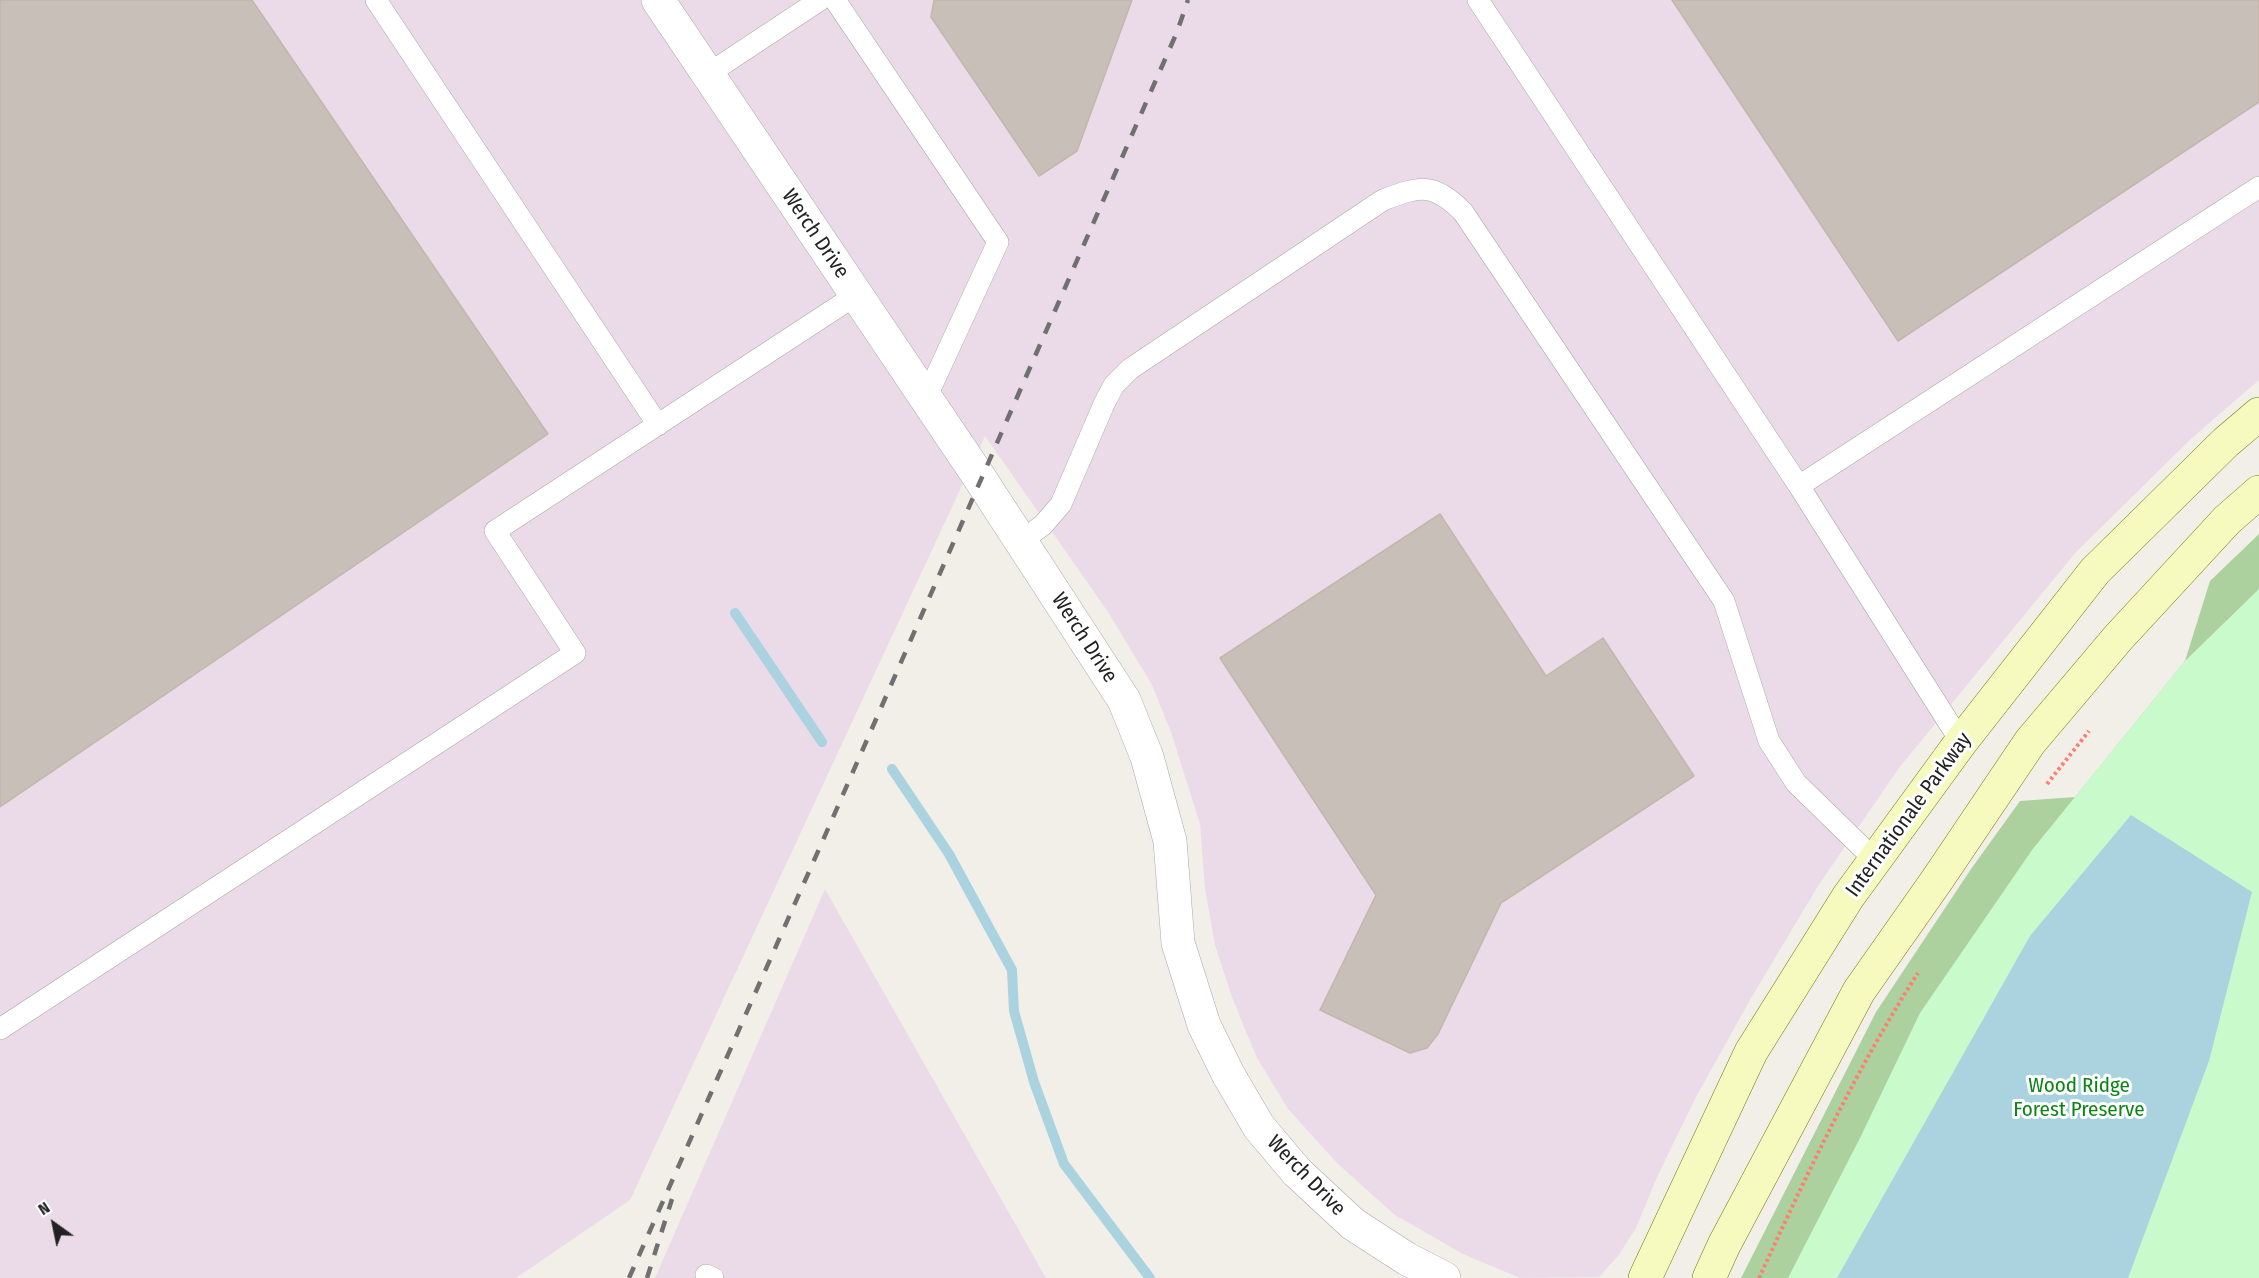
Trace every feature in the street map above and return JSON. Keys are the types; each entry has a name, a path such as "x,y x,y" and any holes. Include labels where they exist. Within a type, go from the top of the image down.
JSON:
{"street":[{"name":"Werch Drive","path":"658,0 926,398 1124,699 1147,757 1170,841 1178,944 1204,1025 1228,1074 1259,1126 1297,1172 1353,1224 1407,1259 1444,1278"},
{"name":"Internationale Parkway","path":"1645,1278 1751,1052 1848,897 1962,742 2095,571 2226,441 2259,414"},
{"path":"1709,1278 1724,1245 1859,991 2030,742 2118,638 2227,520 2259,492"}],"lane":[{"path":"376,0 658,424"},
{"path":"708,74 820,0"},
{"path":"835,0 998,242 926,398"},
{"path":"1478,0 1799,486 1962,742"},
{"path":"1799,486 2259,188"},
{"path":"1021,541 1042,525 1060,504 1104,404 1114,385 1130,369 1383,200 1409,190 1430,189 1447,196 1463,212 1724,601 1769,741 1796,783 1875,860"},
{"path":"0,1029 575,653 495,531 856,295"}],"path":[{"path":"2044,787 2096,722"},
{"path":"1759,1278 1799,1190 1881,1032 1918,971"}],"shaded area":[{"path":"0,0 2259,0 2259,380 2192,438 2076,552 1899,768 1818,886 1750,1000 1696,1097 1658,1175 1636,1228 1618,1256 1599,1277 1520,1278 1463,1254 1395,1215 1338,1164 1288,1109 1257,1058 1233,1000 1215,945 1205,889 1200,824 1171,732 1152,685 1108,612 985,436 630,1200 516,1278 0,1278"},
{"path":"825,889 1046,1278 655,1278"}],"green space":[{"name":"Wood Ridge Forest Preserve","path":"2259,534 2259,1278 1741,1278 1876,1012 1971,869 2020,801 2075,797 2185,661 2210,581"},
{"name":"Wood Ridge Forest Preserve","path":"2259,589 2259,1278 1788,1278 1860,1138 1920,1013 2032,850 2185,661"}],"water":[{"path":"2131,815 2252,892 2209,1061 2128,1278 1837,1278 2030,936"}],"building":[{"path":"0,0 252,0 548,434 0,807"},
{"path":"934,0 1132,0 1077,151 1039,176 931,17"},
{"path":"1672,0 2259,0 2259,102 1898,341"},
{"path":"1440,514 1546,676 1603,638 1694,776 1501,903 1438,1034 1427,1048 1410,1053 1320,1010 1376,895 1220,658"}],"waterway":[{"path":"735,613 822,742"},
{"path":"892,769 949,854 1012,970 1014,1011 1034,1082 1064,1164 1150,1278"}],"railway":[{"path":"629,1278 1177,32 1188,0"},
{"path":"647,1278 672,1199"}]}
